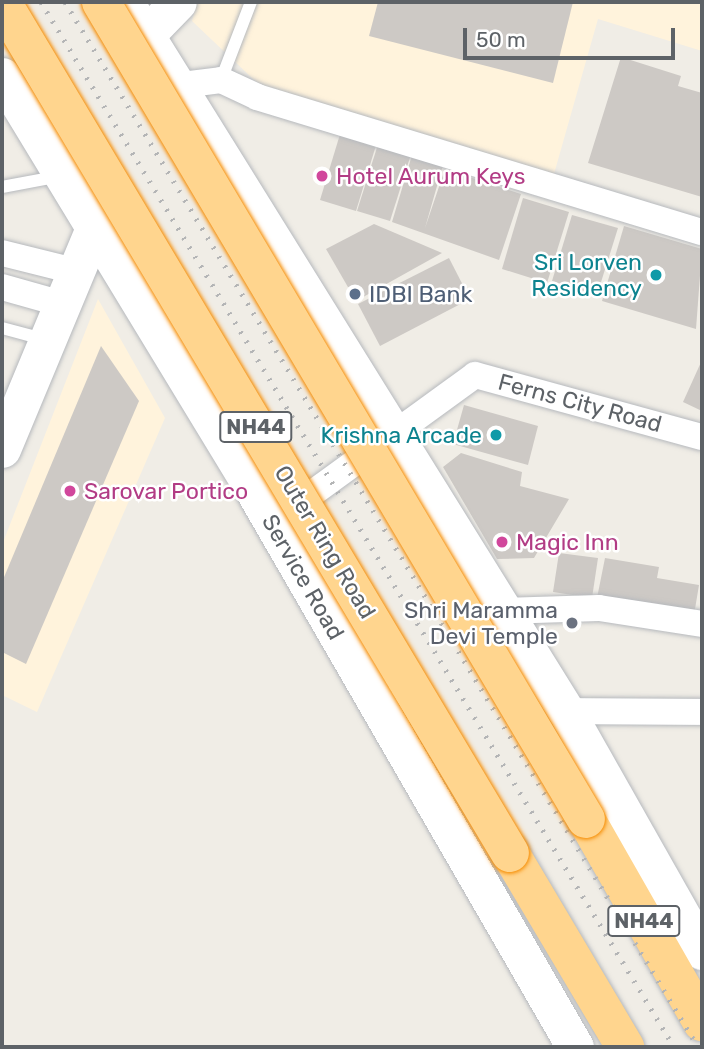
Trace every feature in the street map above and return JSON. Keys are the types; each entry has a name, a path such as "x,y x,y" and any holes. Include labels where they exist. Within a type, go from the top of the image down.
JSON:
{"highway":[{"name":"Outer Ring Road","path":"2,2 625,1047"},
{"name":"NH44","path":"101,2 586,819 702,1022"}],"street":[{"path":"125,2 174,86 566,711 702,951"},
{"path":"145,36 177,2"},
{"name":"Service Road","path":"2,76 272,523 575,1047"},
{"path":"174,86 220,80 257,97 702,232"},
{"path":"2,449 43,339 95,226"},
{"path":"2,253 66,287"},
{"path":"2,287 66,287"},
{"name":"Ferns City Road","path":"392,433 475,375 702,437"},
{"path":"272,523 392,433"},
{"path":"502,611 599,608 702,624"},
{"path":"566,711 702,712"}],"lane":[{"path":"247,19 251,2"},
{"path":"220,80 257,2"},
{"path":"2,187 64,175"},
{"path":"2,328 43,339"}],"shaded area":[{"path":"197,2 702,2 702,51 598,19 552,181 269,94 192,21"},
{"path":"98,299 165,418 37,712 2,695 2,545"}],"building":[{"path":"378,2 573,2 553,83 369,36"},
{"path":"621,57 681,76 678,86 702,93 702,197 588,163"},
{"path":"341,131 377,142 356,211 320,200"},
{"path":"379,141 412,151 390,221 357,211"},
{"path":"412,155 443,165 425,228 445,169 521,194 499,260 392,222"},
{"path":"523,198 569,212 547,283 502,269"},
{"path":"572,215 618,228 597,295 552,281"},
{"path":"374,224 442,253 356,301 326,249"},
{"name":"Sri Lorven Residency","path":"624,226 702,249 696,329 602,301"},
{"path":"449,258 470,299 380,346 358,304"},
{"name":"Sarovar Portico","path":"101,346 139,401 26,664 2,652 2,582"},
{"path":"702,360 702,411 683,402"},
{"name":"Krishna Arcade","path":"464,405 538,426 528,465 453,444"},
{"path":"461,453 522,472 520,486 569,499 534,558 497,559 443,467"},
{"path":"559,553 598,558 592,598 553,592"},
{"path":"605,558 659,567 657,578 699,585 694,615 597,598"}],"railway":[{"path":"41,2 674,1047"},
{"path":"65,2 698,1047"}],"place":[{"name":"Hotel Aurum Keys","path":"322,176"},
{"name":"Sri Lorven Residency","path":"656,275"},
{"name":"IDBI Bank","path":"355,294"},
{"name":"Krishna Arcade","path":"496,435"},
{"name":"Sarovar Portico","path":"70,491"},
{"name":"Magic Inn","path":"502,542"},
{"name":"Shri Maramma Devi Temple","path":"572,623"}]}
